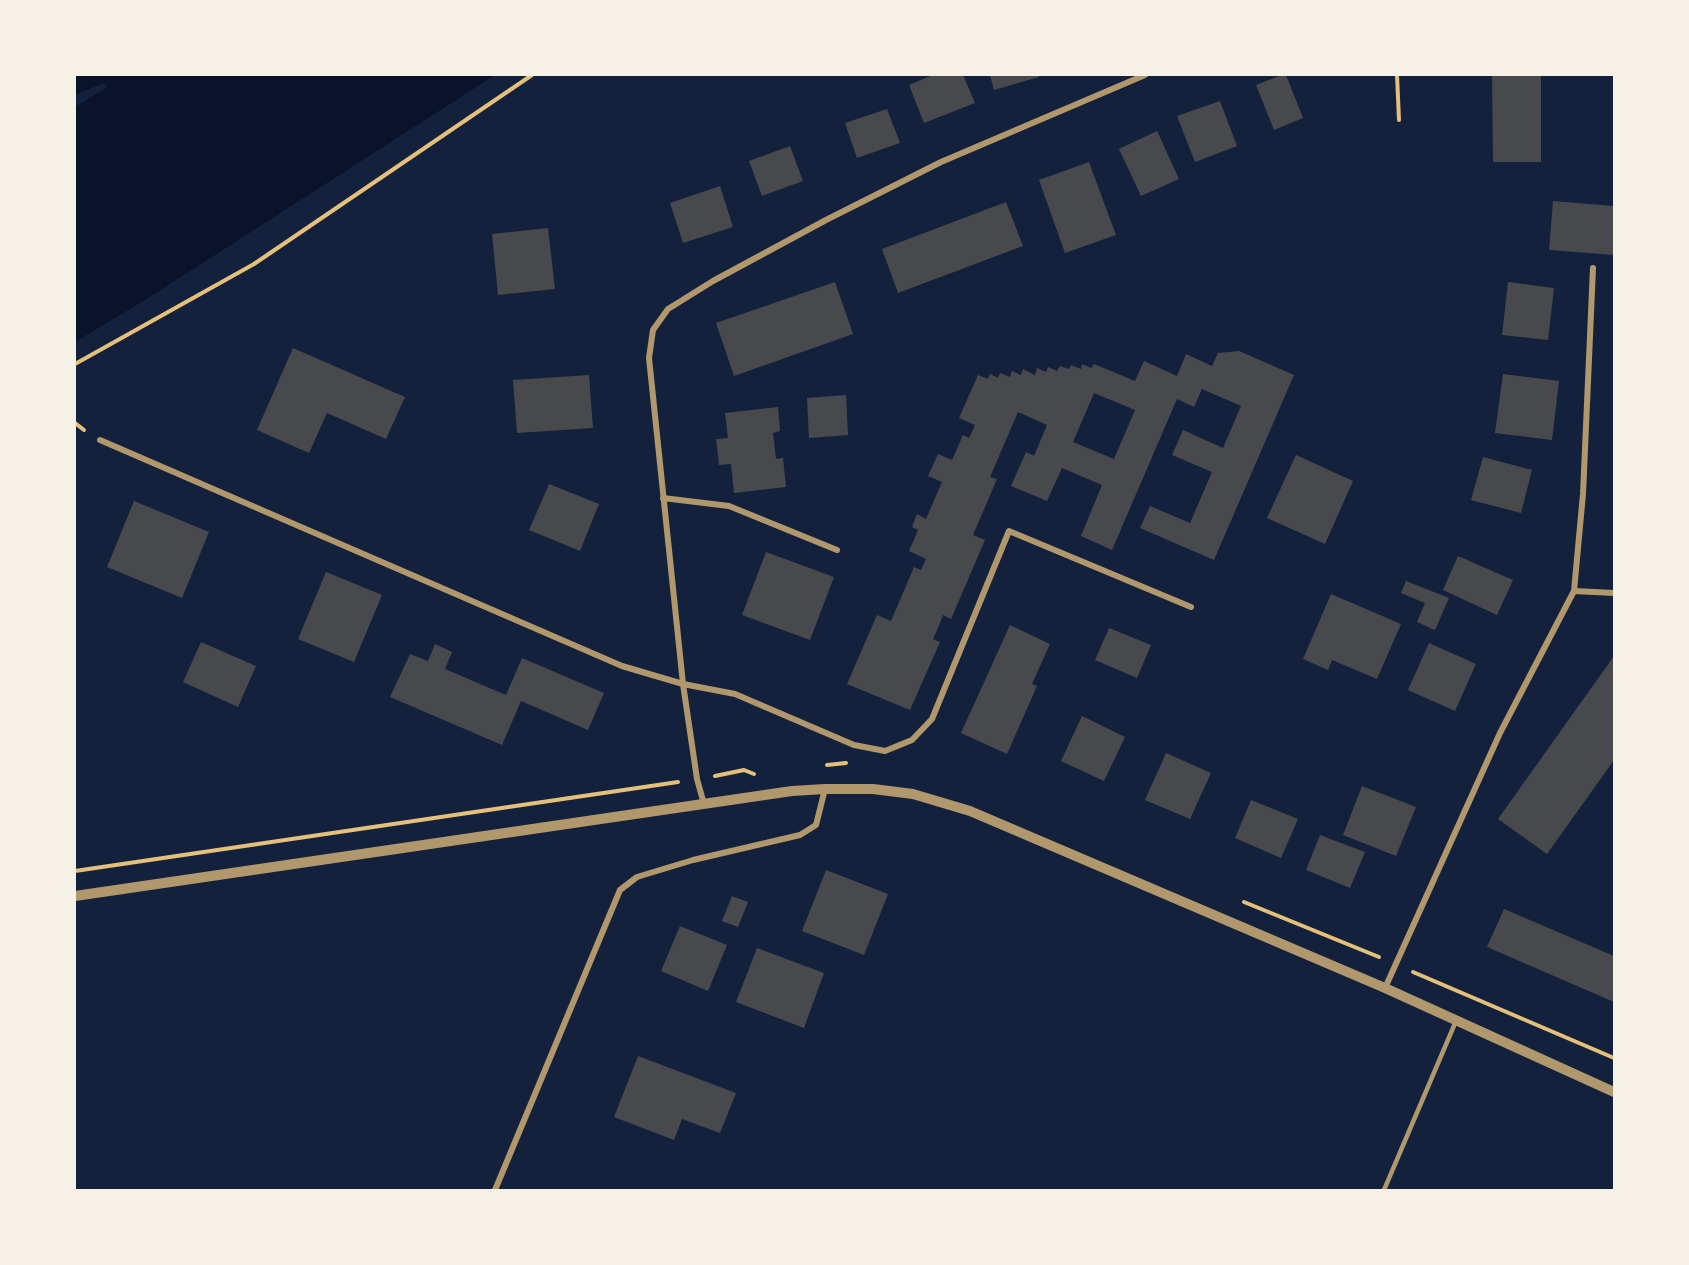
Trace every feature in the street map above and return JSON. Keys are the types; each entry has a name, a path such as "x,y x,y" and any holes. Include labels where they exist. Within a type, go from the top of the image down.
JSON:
{"street":[{"path":"704,804 697,779 682,684 649,358 654,330 669,309 713,281 826,220 941,162 1145,75"},
{"path":"1385,988 1500,733 1574,591 1583,494 1593,268"},
{"path":"100,440 622,666 682,684 735,694 854,745 885,751 912,740 932,719 1009,531 1191,607"},
{"path":"663,498 729,506 837,550"},
{"path":"1574,591 1614,593"},
{"path":"495,1190 620,890 637,877 693,860 800,835 816,825 825,789"},
{"path":"75,896 792,791 873,789 913,794 970,811 1385,988 1526,1050 1614,1092"}],"lane":[{"path":"1384,1190 1456,1021"}],"path":[{"path":"75,364 254,264 532,75"},
{"path":"1397,75 1399,120"},
{"path":"75,871 697,779 744,770"}],"water":[{"path":"80,75 495,75 145,300 75,342 75,107 107,87 104,83 75,95 75,77"}],"building":[{"path":"933,75 963,75 975,103 924,123 909,85"},
{"path":"990,75 1038,75 1039,77 994,90"},
{"path":"1286,75 1303,118 1274,130 1256,85"},
{"path":"1492,75 1541,75 1541,162 1493,162"},
{"path":"1220,101 1237,146 1195,162 1177,116"},
{"path":"887,109 900,143 857,158 845,123"},
{"path":"1157,131 1179,179 1141,196 1119,149"},
{"path":"790,146 803,181 762,196 749,161"},
{"path":"1089,162 1116,235 1065,253 1039,180"},
{"path":"720,186 733,227 683,243 670,203"},
{"path":"1553,201 1614,206 1614,255 1549,250"},
{"path":"1006,202 1023,246 898,293 882,249"},
{"path":"548,228 555,289 498,295 492,234"},
{"path":"835,282 853,334 734,376 716,323"},
{"path":"1508,282 1554,288 1548,340 1502,335"},
{"path":"293,348 405,397 386,439 327,413 309,453 257,430"},
{"path":"1239,351 1294,375 1214,560 1140,528 1150,506 1190,523 1212,472 1172,455 1183,430 1223,448 1241,406 1202,389 1194,407 1177,399 1112,550 1081,536 1102,485 1062,468 1047,501 1011,486 1026,452 1034,456 1047,425 1018,412 990,477 997,479 973,535 985,540 951,619 943,615 933,639 940,642 910,710 847,684 877,615 891,621 914,567 921,570 926,559 909,551 918,530 912,527 917,514 926,519 942,482 928,476 938,454 952,460 963,435 969,438 975,425 959,418 978,375 988,379 990,374 998,378 1000,373 1010,377 1012,371 1021,375 1023,369 1035,375 1037,368 1046,372 1048,367 1057,371 1060,366 1069,369 1071,365 1081,369 1082,364 1091,368 1094,364 1135,381 1144,361 1177,376 1186,354 1212,366 1218,353","holes":["1094,393 1135,410 1114,459 1073,442"]},
{"path":"1503,374 1559,381 1552,440 1495,433"},
{"path":"589,375 593,428 517,433 513,380"},
{"path":"846,395 848,435 809,438 807,398"},
{"path":"778,407 780,431 773,433 776,459 783,458 786,487 734,493 731,464 719,465 716,439 728,438 725,413"},
{"path":"1296,455 1353,481 1325,544 1267,518"},
{"path":"1483,457 1532,470 1521,513 1471,500"},
{"path":"549,484 599,504 580,551 529,530"},
{"path":"134,501 209,532 182,598 107,567"},
{"path":"766,552 834,577 810,640 742,615"},
{"path":"1458,556 1513,580 1497,615 1443,590"},
{"path":"326,572 382,595 354,662 298,639"},
{"path":"1406,581 1449,598 1435,630 1417,622 1425,603 1401,593"},
{"path":"1331,594 1401,624 1377,679 1332,660 1328,670 1303,659"},
{"path":"1010,625 1050,644 1032,684 1037,686 1007,754 961,733"},
{"path":"1109,628 1151,645 1137,678 1095,660"},
{"path":"201,642 256,666 238,707 183,682"},
{"path":"1429,643 1476,664 1455,711 1408,690"},
{"path":"435,644 452,652 445,669 506,695 522,658 604,693 588,730 521,701 502,745 390,697 410,654 428,661"},
{"path":"1614,656 1614,760 1547,854 1498,819"},
{"path":"1082,716 1125,737 1104,781 1061,761"},
{"path":"1166,753 1211,773 1190,819 1145,800"},
{"path":"1362,786 1416,807 1396,856 1343,835"},
{"path":"1251,800 1298,819 1281,858 1235,838"},
{"path":"1320,835 1365,852 1350,888 1306,870"},
{"path":"826,870 888,894 864,955 802,931"},
{"path":"732,896 748,902 738,927 722,921"},
{"path":"1504,909 1614,956 1614,1002 1487,947"},
{"path":"680,926 727,945 708,991 661,971"},
{"path":"757,948 824,973 804,1028 736,1002"},
{"path":"638,1056 736,1093 720,1133 682,1119 674,1140 614,1117"}]}
